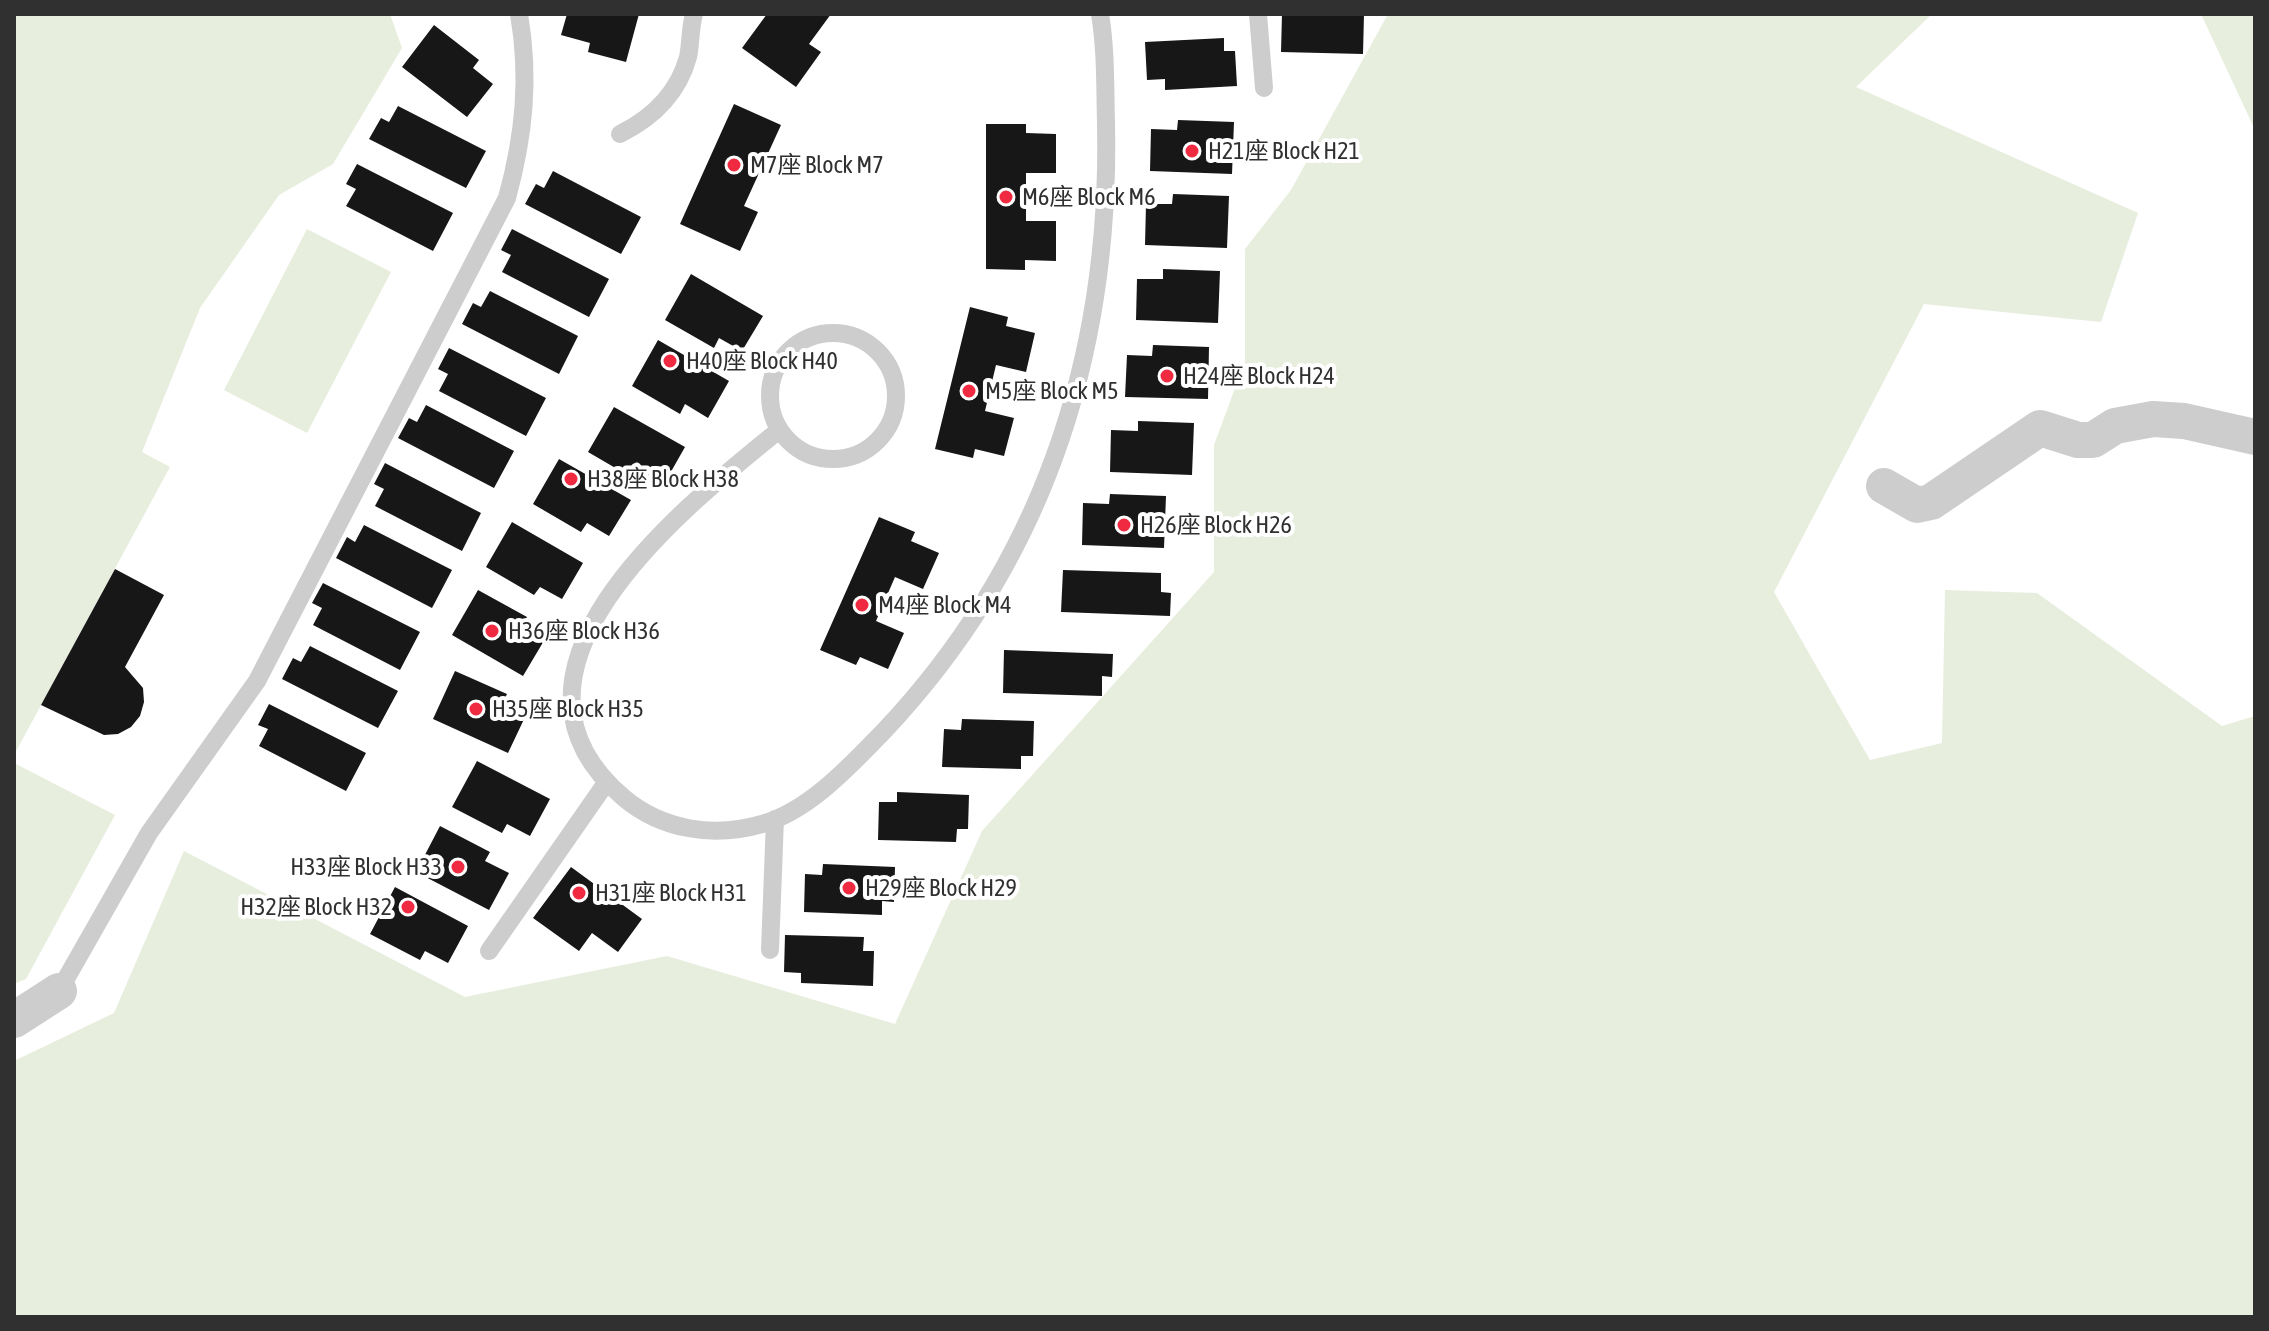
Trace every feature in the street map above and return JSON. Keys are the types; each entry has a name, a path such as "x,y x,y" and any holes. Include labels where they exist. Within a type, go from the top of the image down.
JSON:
{"street":[{"path":"1884,486 1917,505 1931,502 2040,428 2078,440 2093,440 2115,426 2153,419 2184,421 2255,437"},
{"path":"14,1020 59,991"}],"lane":[{"path":"59,991 149,833 257,681 507,198 524,120 526,80 519,14"},
{"path":"620,134 639,124 670,95 688,56 694,14"},
{"path":"779,430 686,505 652,540 595,620 576,662 572,704 583,746 606,783 640,811 680,828 722,832 775,819 803,804 872,744 933,674 986,597 1017,543 1043,487 1083,370 1104,248 1108,186 1106,73 1100,14"},
{"path":"1258,14 1264,88"},
{"path":"830,332 850,335 869,343 887,361 897,399 883,436 868,450 849,457 829,459 810,455 792,445 779,430 769,395 780,360 793,346 810,336 830,332"},
{"path":"489,951 606,783"},
{"path":"770,950 775,819"}],"green space":[{"path":"14,14 390,14 402,48 333,164 279,195 200,308 142,452 170,467 14,755"},
{"path":"1388,14 1932,14 1856,87 2138,213 2101,322 1924,304 1774,592 1870,760 1942,743 1945,590 2037,593 2222,726 2255,716 2255,1317 14,1317 14,1061 114,1013 184,851 465,997 667,956 895,1024 982,831 1214,572 1214,445 1245,361 1245,249 1291,190"},
{"path":"2201,14 2255,14 2255,130"},
{"path":"307,229 391,272 307,433 224,390"},
{"path":"14,763 115,815 26,979 14,984"}],"building":[{"path":"567,14 639,14 626,62 588,52 590,43 561,35"},
{"path":"767,14 831,14 809,44 821,52 796,87 742,48"},
{"path":"1282,14 1364,14 1363,54 1281,52"},
{"path":"434,25 479,60 473,68 493,84 467,117 402,67"},
{"path":"1224,38 1224,51 1235,51 1237,86 1165,90 1165,79 1147,80 1145,42"},
{"name":"M7座 Block M7","path":"734,104 781,125 744,206 758,212 740,251 680,224"},
{"path":"398,106 486,151 466,188 369,139 381,118 389,122"},
{"name":"H21座 Block H21","path":"1178,120 1234,122 1232,174 1150,171 1151,129 1177,130"},
{"name":"M6座 Block M6","path":"986,124 1026,124 1026,133 1056,134 1056,173 1026,173 1026,221 1056,221 1056,261 1025,260 1025,270 986,269"},
{"path":"357,164 453,213 433,251 346,206 356,189 346,184"},
{"path":"553,171 641,217 621,254 525,204 536,184 544,188"},
{"path":"1173,194 1229,196 1227,248 1145,245 1146,204 1172,204"},
{"path":"512,229 609,279 589,317 502,272 511,255 501,250"},
{"path":"1163,269 1220,271 1218,323 1136,320 1137,279 1163,279"},
{"path":"691,274 763,316 742,351 719,338 714,348 665,320"},
{"path":"490,291 578,336 559,374 462,324 473,303 481,307"},
{"name":"M5座 Block M5","path":"970,307 1008,317 1006,326 1035,333 1026,372 996,365 985,411 1014,418 1004,456 975,449 973,458 935,449"},
{"name":"H40座 Block H40","path":"658,340 729,381 708,418 685,404 680,414 632,386"},
{"name":"H24座 Block H24","path":"1153,345 1209,347 1208,399 1125,397 1127,355 1152,356"},
{"path":"449,348 546,398 526,436 439,391 448,374 438,369"},
{"path":"426,405 514,451 494,488 398,438 409,418 417,422"},
{"path":"614,407 685,447 664,484 642,471 636,480 588,452"},
{"path":"1138,421 1194,423 1192,475 1110,472 1111,430 1138,431"},
{"name":"H38座 Block H38","path":"559,459 631,500 609,536 587,523 581,532 533,504"},
{"path":"385,463 481,513 462,551 375,506 384,489 374,484"},
{"name":"H26座 Block H26","path":"1110,494 1166,496 1164,548 1082,545 1083,503 1109,504"},
{"name":"M4座 Block M4","path":"879,517 915,532 911,541 939,553 923,589 895,577 876,621 904,633 888,669 860,657 856,665 820,650"},
{"path":"512,522 583,563 562,599 540,587 534,595 486,567"},
{"path":"364,525 452,570 432,608 336,558 347,537 355,542"},
{"path":"115,569 164,595 125,667 143,688 144,702 140,716 131,727 118,734 104,735 41,705"},
{"path":"1063,570 1161,573 1161,592 1171,593 1170,616 1061,612"},
{"path":"323,583 420,632 400,670 313,625 322,608 312,603"},
{"name":"H36座 Block H36","path":"478,590 527,617 522,627 545,639 523,676 452,635"},
{"path":"310,646 398,691 378,728 282,679 293,658 301,662"},
{"path":"1004,650 1113,654 1112,677 1102,676 1102,696 1003,693"},
{"name":"H35座 Block H35","path":"455,671 507,694 502,704 526,715 508,753 433,719"},
{"path":"269,704 366,753 346,791 259,746 268,729 258,725"},
{"path":"962,719 1034,721 1033,756 1021,756 1021,769 942,767 944,729 961,730"},
{"path":"477,761 550,799 530,836 507,824 502,833 452,807"},
{"path":"897,792 969,795 968,829 957,829 956,842 878,840 879,802 897,802"},
{"name":"H33座 Block H33","path":"440,826 490,852 485,861 509,873 489,910 416,872"},
{"name":"H29座 Block H29","path":"823,864 895,867 894,902 882,901 882,915 804,912 805,874 822,875"},
{"name":"H31座 Block H31","path":"571,867 642,919 618,952 592,933 579,951 533,918"},
{"name":"H32座 Block H32","path":"395,887 468,926 448,963 425,951 420,960 370,934"},
{"path":"785,935 864,937 863,951 874,951 873,986 801,983 801,973 784,972"}],"place":[{"name":"H21座 Block H21","path":"1192,151"},
{"name":"M7座 Block M7","path":"734,165"},
{"name":"M6座 Block M6","path":"1006,197"},
{"name":"H40座 Block H40","path":"670,361"},
{"name":"H24座 Block H24","path":"1167,376"},
{"name":"M5座 Block M5","path":"969,391"},
{"name":"H38座 Block H38","path":"571,479"},
{"name":"H26座 Block H26","path":"1124,525"},
{"name":"M4座 Block M4","path":"862,605"},
{"name":"H36座 Block H36","path":"492,631"},
{"name":"H35座 Block H35","path":"476,709"},
{"name":"H33座 Block H33","path":"458,867"},
{"name":"H29座 Block H29","path":"849,888"},
{"name":"H31座 Block H31","path":"579,893"},
{"name":"H32座 Block H32","path":"408,907"}]}
